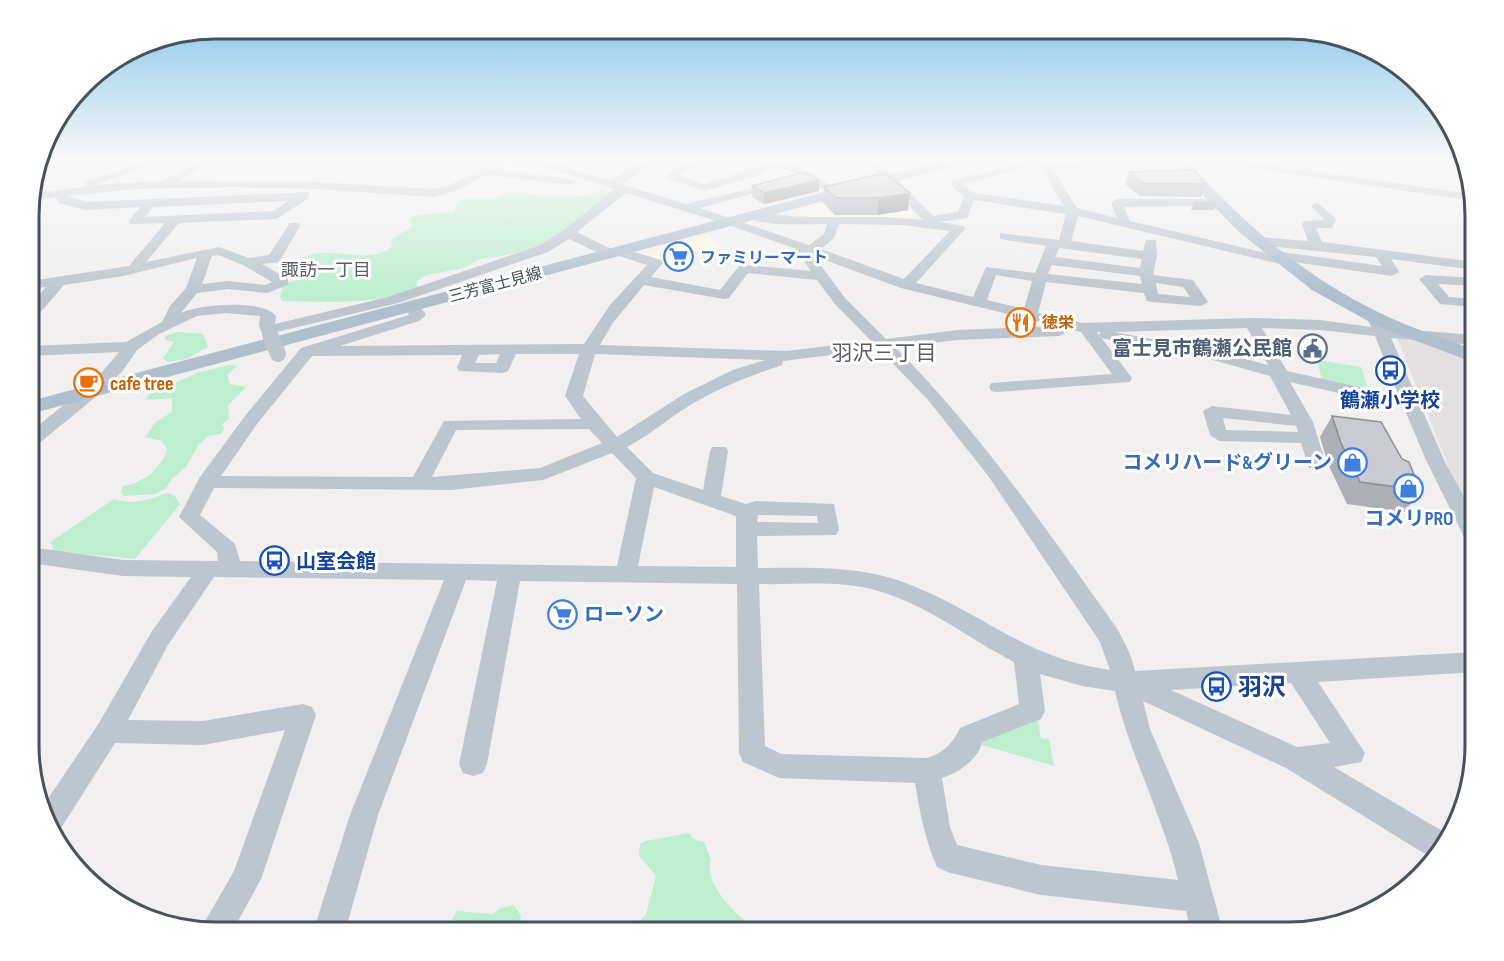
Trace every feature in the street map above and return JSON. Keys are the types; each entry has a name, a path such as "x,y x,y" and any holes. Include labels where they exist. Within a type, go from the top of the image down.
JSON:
{"main road":[{"name":"三芳富士見線","path":"39,406 791,205"},
{"path":"1218,205 1278,257 1314,284 1377,324 1427,338 1465,353"}],"street":[{"path":"148,205 135,221 276,215 291,205"},
{"path":"269,332 393,300 543,249 568,233 600,205"},
{"path":"681,205 906,285 1029,317 1211,355 1411,404"},
{"path":"688,207 696,205"},
{"path":"917,205 933,222"},
{"path":"933,222 963,215 967,205"},
{"path":"1030,205 1072,211 1278,257 1392,272 1382,256"},
{"path":"1068,205 1072,211"},
{"path":"1118,205 1125,223"},
{"path":"1317,206 1330,219 1328,225 1308,224 1317,246"},
{"path":"1029,317 1040,277 1059,243 1072,211"},
{"path":"751,216 766,219 933,222 960,230 906,285"},
{"path":"135,267 176,218"},
{"path":"806,250 827,239 832,231 834,220"},
{"path":"248,262 274,259 294,226"},
{"path":"1150,326 1151,229"},
{"path":"568,233 615,252 656,263 608,315 588,349 574,396 594,424 646,477 708,501 746,521 752,753 779,765 927,771 945,765 968,746 969,736 986,727 1032,711 1026,658"},
{"path":"1005,236 1150,256"},
{"path":"1259,242 1317,246 1465,267"},
{"path":"806,250 821,276 841,302 935,397 996,473 1110,637 1132,682 1137,729 1184,843 1205,922"},
{"path":"39,284 123,272 135,267 206,253 225,252 283,282 267,289 228,285 193,289"},
{"path":"169,324 168,320 174,309 193,289 206,253"},
{"path":"978,304 992,270 1040,277 1149,285 1172,280 1188,283 1201,302 1186,301 1149,285 1048,260"},
{"path":"641,280 724,295 744,269 821,276"},
{"path":"1465,281 1426,279 1445,301 1465,302"},
{"path":"39,306 59,281"},
{"path":"39,295 49,294"},
{"path":"39,351 130,347 169,324 202,311 254,310 267,314 269,332 278,354 286,360 414,318 418,315 413,306"},
{"path":"1252,323 1307,430 1316,464"},
{"path":"53,815 108,731 160,638 220,569 227,549 189,517 207,482 251,420 302,356 472,351 465,368 501,368 509,351 588,349 786,356 980,333 1252,323 1377,324 1436,460 1465,517"},
{"path":"997,387 1124,378 1084,328"},
{"path":"1427,338 1465,340"},
{"path":"39,433 119,366 130,347"},
{"path":"207,482 419,484 485,482 543,474 638,434 690,398 786,356"},
{"path":"419,484 450,425 594,424"},
{"path":"708,501 715,483 719,451"},
{"path":"626,573 646,477"},
{"path":"39,557 123,568 851,577 894,586 926,600 1026,658 1078,676 1132,682 1465,663"},
{"path":"332,922 364,814 458,572"},
{"path":"473,764 510,573"},
{"path":"1296,759 1352,753 1298,673"},
{"path":"1132,682 1151,693 1296,759 1435,844"},
{"path":"108,731 203,734 303,714 246,879 221,922"},
{"path":"927,771 936,827 947,857 1030,880 1199,897"}],"shaded area":[{"path":"813,205 905,205 921,223 803,219 791,211"},
{"path":"706,235 723,247 720,251 703,248 687,267 631,255"},
{"path":"1397,338 1425,341 1465,357 1465,497 1454,480"}],"green space":[{"path":"457,205 600,205 560,240 518,253 479,259 463,268 427,275 417,281 416,289 400,294 367,300 282,301 280,297 284,284 306,276 297,262 308,256 320,253 370,255 382,252 393,246 391,240 410,228 412,224 409,219 416,215 454,212"},
{"path":"178,332 203,334 208,347 186,359 168,362 163,358 174,342 165,340 165,336"},
{"path":"1317,360 1361,367 1369,393 1323,384"},
{"path":"229,365 237,366 227,375 230,384 246,387 228,405 229,419 222,424 224,429 221,434 208,436 199,444 186,467 172,479 165,489 155,494 124,496 121,492 123,486 133,484 150,475 163,460 167,450 162,441 145,437 156,422 172,412 172,398 145,400 150,394 197,373"},
{"path":"167,493 174,495 180,504 135,559 52,551 53,545 49,543 114,499 134,502"},
{"path":"1037,718 1041,738 1049,739 1054,766 976,743"},
{"path":"689,833 693,839 704,842 711,859 710,867 714,884 725,901 744,922 638,922 646,915 656,876 639,855 640,844"},
{"path":"514,905 521,916 520,922 451,922 456,911 493,914 501,908"}],"building":[{"path":"1332,416 1381,422 1402,459 1409,462 1420,490 1360,482 1341,443"}],"place":[{"name":"ファミリーマート","path":"679,257"},
{"name":"徳栄","path":"1021,322"},
{"name":"富士見市鶴瀬公民館","path":"1313,348"},
{"name":"鶴瀬小学校","path":"1390,370"},
{"name":"cafe tree","path":"89,383"},
{"name":"コメリハード&グリーン","path":"1353,462"},
{"name":"コメリPRO","path":"1409,488"},
{"name":"山室会館","path":"275,561"},
{"name":"ローソン","path":"563,614"},
{"name":"羽沢","path":"1217,687"}],"district":[{"name":"諏訪一丁目","path":"326,270"},
{"name":"羽沢三丁目","path":"884,353"}]}
